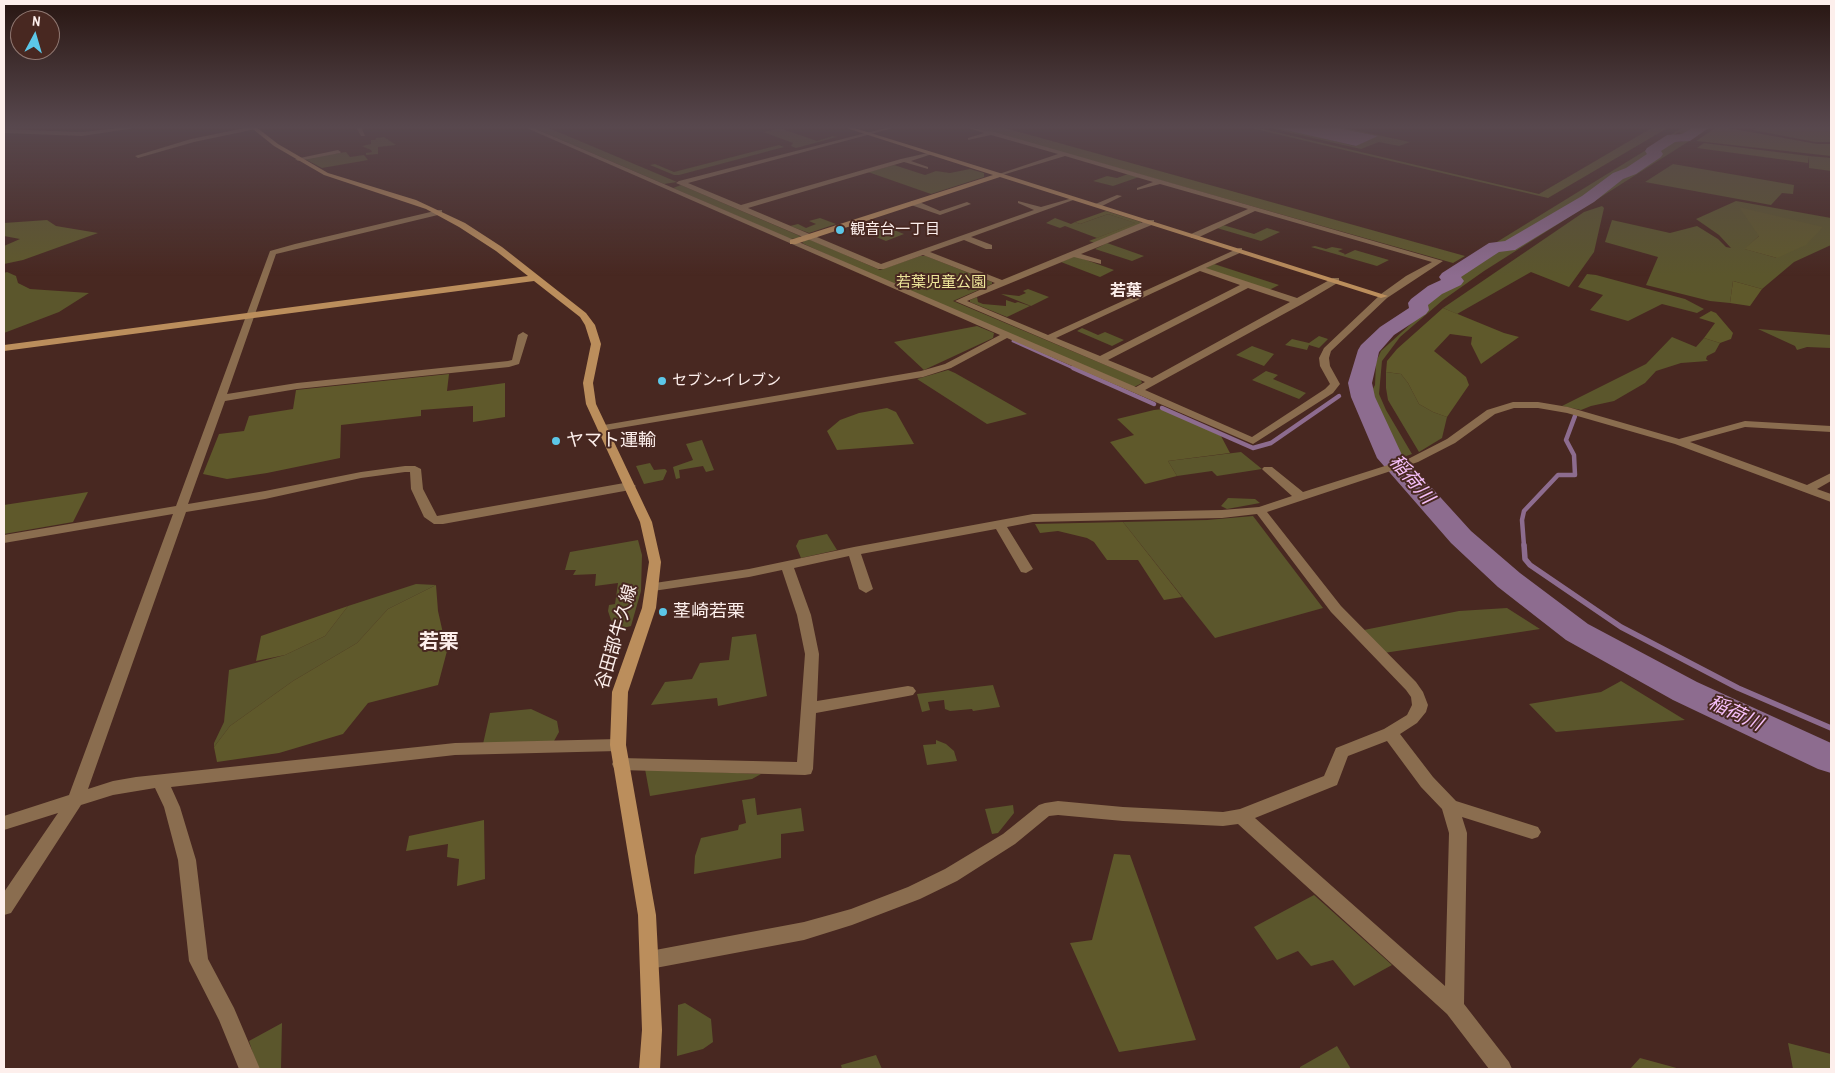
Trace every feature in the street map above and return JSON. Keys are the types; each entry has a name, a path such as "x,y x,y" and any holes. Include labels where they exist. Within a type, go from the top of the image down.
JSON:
{"main road":[{"name":"谷田部牛久線","path":"333,176 414,201 442,213 487,241 583,315 590,325 596,344 588,391 591,404 646,522 653,548 655,571 649,608 620,692 618,744 620,764 642,874 650,960 652,1030 650,1069"},
{"path":"793,242 998,176"},
{"path":"1004,176 1384,296"},
{"path":"4,348 535,278"}],"street":[{"path":"642,176 1253,441 1329,391 1335,384 1325,366 1325,353 1355,321 1384,296 1409,278 1439,261 1143,176"},
{"path":"665,186 703,176"},
{"path":"739,208 848,176"},
{"path":"1139,189 1160,181"},
{"path":"681,182 881,267 1074,198"},
{"path":"1096,205 1119,196"},
{"path":"1020,202 1042,210"},
{"path":"914,203 940,213 966,204"},
{"path":"1194,236 1255,208"},
{"path":"4,907 76,799 274,253 324,244 442,213"},
{"path":"1151,222 959,301 1153,382"},
{"path":"1306,233 1320,227"},
{"path":"963,238 989,247"},
{"path":"1049,338 1239,250"},
{"path":"923,252 1002,283"},
{"path":"1074,254 1098,262"},
{"path":"1198,268 1299,302"},
{"path":"1136,391 1336,280"},
{"path":"1100,360 1247,285"},
{"path":"222,398 297,386 509,364 517,360 523,335"},
{"path":"602,428 923,374 948,366 1006,335"},
{"path":"653,588 787,566 854,551 1034,518 1222,514 1260,510 1382,472 1414,460 1451,441 1491,412 1513,405 1538,405 1568,410 1679,442 1831,498"},
{"path":"1679,442 1745,424 1831,429"},
{"path":"4,540 265,495 361,475 405,469 415,469 417,489 421,502 434,520 443,520 630,486"},
{"path":"1268,469 1302,497"},
{"path":"1808,489 1831,476"},
{"path":"650,960 804,931 852,917 914,893 951,875 1009,840 1045,810 1058,808 1203,818 1241,816 1332,780 1334,766 1342,752 1390,732 1412,719 1418,712 1420,705 1418,696 1401,675 1336,609 1260,510"},
{"path":"999,524 1026,569"},
{"path":"854,551 866,589"},
{"path":"620,764 644,763 804,769 810,708 812,654 804,615 787,566"},
{"path":"810,708 908,691"},
{"path":"1390,732 1427,782 1450,806 1458,833 1454,1007"},
{"path":"4,823 113,788 160,781 455,750 618,744"},
{"path":"160,781 172,807 187,860 199,961 227,1015 249,1069"},
{"path":"1450,806 1532,832"},
{"path":"1241,816 1454,1007 1502,1069"}],"green space":[{"path":"646,176 663,176 677,182 664,184"},
{"path":"880,176 984,176 984,177 931,194"},
{"path":"1107,176 1117,178 1122,176 1139,177 1113,186 1093,181"},
{"path":"1604,176 1614,176 1581,199 1506,244 1492,245"},
{"path":"1622,176 1634,176 1484,271 1443,300 1400,337 1382,361 1379,394 1386,410 1412,454 1395,460 1392,458 1369,396 1375,385 1376,362 1381,351 1423,313 1432,298 1460,282 1456,277 1497,249 1515,249"},
{"path":"1654,176 1743,176 1794,185 1793,194 1782,193 1771,205 1645,182"},
{"path":"681,185 800,236 799,238 790,239 673,188"},
{"path":"1736,201 1831,218 1831,245 1794,262 1762,289 1733,281 1730,303 1710,301 1646,285 1658,257 1605,242 1612,220 1670,233 1697,226 1718,239 1726,247 1731,248 1719,235 1696,219","holes":["1759,236 1777,258 1745,249"]},
{"path":"1602,206 1604,208 1594,252 1569,287 1531,272 1457,314 1443,308 1584,212"},
{"path":"1108,214 1136,223 1097,238 1065,226 1060,228 1046,223 1055,218 1071,224 1075,222 1080,224"},
{"path":"820,218 836,224 809,233 790,226 798,224 806,228 816,224 809,221"},
{"path":"871,221 904,234 886,241 852,227"},
{"path":"1223,225 1254,234 1267,228 1280,232 1261,241 1217,228"},
{"name":"若葉児童公園","path":"805,240 811,240 880,270 920,256 926,256 992,282 992,284 953,301 1141,380 1142,383 1134,387 865,272 802,243"},
{"path":"1107,243 1144,256 1132,261 1095,249"},
{"path":"1315,246 1326,249 1332,247 1343,249 1338,251 1344,255 1355,250 1389,260 1377,266 1311,247"},
{"path":"1075,256 1114,270 1100,277 1061,262"},
{"path":"1214,264 1279,285 1269,290 1207,270 1206,268"},
{"path":"7,272 16,276 18,283 30,289 89,293 59,312 4,333 4,273"},
{"path":"1587,274 1685,299 1704,309 1697,313 1662,304 1628,321 1590,310 1603,295 1578,287"},
{"path":"1028,289 1049,297 1031,306 1001,294 1019,296 1026,293 1023,291"},
{"path":"977,297 978,302 983,304 1006,306 1006,300 1030,306 1007,317 970,302 970,300"},
{"path":"977,326 994,333 993,338 924,370 894,342"},
{"path":"1082,328 1098,335 1105,332 1124,340 1112,346 1077,331"},
{"path":"1758,329 1831,335 1831,348 1807,347 1797,350 1795,346"},
{"path":"1319,336 1328,339 1319,348 1309,345 1307,350 1285,345 1292,339 1309,343"},
{"path":"1672,337 1696,347 1704,338 1720,343 1715,352 1707,356 1706,359 1708,361 1681,363 1656,371 1645,383 1614,401 1581,410 1562,406 1646,364"},
{"path":"1252,346 1274,354 1264,366 1236,355"},
{"path":"948,370 1027,414 987,424 917,379"},
{"path":"1266,371 1278,375 1273,379 1306,393 1299,399 1252,380"},
{"path":"1386,372 1401,374 1419,404 1447,417 1442,438 1419,452 1388,400"},
{"path":"702,440 714,470 706,472 703,466 679,470 680,478 676,479 673,467 693,460 686,444"},
{"path":"1241,452 1262,469 1217,476 1212,471 1177,476 1168,461"},
{"path":"650,463 654,470 665,469 667,471 663,480 644,484 636,466"},
{"path":"1228,498 1255,499 1260,503 1227,509 1221,506"},
{"path":"1253,516 1323,608 1215,638 1123,522 1207,520"},
{"path":"827,534 837,550 801,558 796,546 799,540"},
{"path":"638,540 642,555 641,591 631,626 620,629 611,620 608,611 609,605 615,604 618,583 595,586 596,574 573,575 576,570 565,570 570,552"},
{"path":"416,584 436,585 388,609 357,643 293,681 230,726 214,747 224,722 229,670 285,655 325,636 348,606"},
{"path":"1507,608 1540,629 1384,653 1364,630 1459,611"},
{"path":"756,634 767,696 718,706 717,698 651,705 665,682 692,679 700,663 729,660 732,637"},
{"path":"1621,681 1685,720 1556,732 1529,704 1601,692"},
{"path":"993,685 1000,707 973,711 972,709 950,711 945,709 944,700 928,702 930,710 922,712 917,694"},
{"path":"531,709 557,721 559,732 554,741 483,744 490,713"},
{"path":"936,740 946,744 954,751 957,761 927,765 923,745 936,744"},
{"path":"645,769 761,774 752,779 650,796"},
{"path":"755,798 757,815 801,808 804,831 781,834 781,858 694,874 695,856 701,838 738,830 739,825 746,823 742,800"},
{"path":"1013,805 1014,813 998,833 992,834 985,809"},
{"path":"1314,895 1392,965 1354,986 1333,960 1311,966 1298,951 1277,960 1254,927"},
{"path":"685,1003 711,1019 713,1042 703,1049 677,1056 678,1005"},
{"path":"282,1023 281,1069 258,1069 249,1041"},
{"path":"1788,1043 1831,1054 1831,1069 1793,1069"},
{"path":"1337,1046 1351,1069 1300,1069 1300,1067"},
{"path":"876,1055 882,1069 842,1069 841,1065"}],"shaded area":[{"path":"1146,176 1178,176 1465,256 1453,263"},
{"path":"1455,176 1463,176 1539,194 1570,176 1585,176 1548,198"},
{"path":"1739,207 1823,227 1806,245 1777,258 1744,249 1759,236"},
{"path":"1106,211 1141,222 1141,224 1095,243 1089,241 1135,223 1108,214 1080,224 1075,222"},
{"path":"47,220 56,226 98,233 23,260 4,264 4,246 20,239 4,236 4,223"},
{"path":"1733,281 1762,289 1750,306 1730,303"},
{"path":"1443,308 1504,333 1519,337 1481,364 1471,344 1472,337 1450,334 1434,351 1466,377 1469,385 1447,417 1419,404 1401,374 1386,372 1387,361 1397,349"},
{"path":"1711,311 1716,313 1733,333 1731,339 1720,343 1704,338 1715,323 1699,318"},
{"path":"449,374 447,391 505,383 505,417 473,422 473,406 421,410 421,416 341,425 340,458 227,479 203,474 219,434 244,431 249,416 293,409 296,390"},
{"path":"887,408 896,412 914,444 837,450 827,431 840,420 859,413"},
{"path":"1163,409 1221,436 1230,453 1168,461 1177,476 1145,484 1110,442 1134,435 1117,419"},
{"path":"88,492 73,522 4,534 4,505"},
{"path":"1123,522 1182,597 1164,600 1138,560 1107,560 1094,542 1087,538 1058,531 1040,533 1035,524"},
{"path":"436,585 438,611 447,651 438,685 368,703 343,734 279,753 217,762 214,747 230,726 293,681 357,643 388,609"},
{"path":"348,606 325,636 285,655 256,661 261,636"},
{"path":"484,820 485,879 457,886 459,859 447,857 448,844 406,851 409,836"},
{"path":"1114,854 1130,855 1196,1040 1119,1052 1070,943 1092,940"},
{"path":"1640,1058 1673,1067 1680,1069 1630,1069"}],"waterway":[{"name":"稲荷川","path":"1618,176 1588,199 1509,246 1495,247 1449,277 1454,281 1435,290 1418,303 1419,310 1387,331 1369,350 1360,383 1363,397 1390,458 1461,537 1509,580 1577,632 1685,691 1831,759"},
{"path":"1013,341 1075,369"},
{"path":"1073,368 1154,404"},
{"path":"1162,408 1253,448 1271,443 1339,396"},
{"path":"1524,546 1522,520 1524,511 1558,475 1575,475 1574,455 1566,440 1575,416"},
{"path":"1524,545 1525,559 1530,565 1621,627 1738,688 1831,728"}],"place":[{"name":"観音台一丁目","path":"840,230"},
{"name":"セブン-イレブン","path":"662,381"},
{"name":"ヤマト運輸","path":"556,441"},
{"name":"茎崎若栗","path":"663,612"}],"district":[{"name":"若葉","path":"1126,292"},
{"name":"若栗","path":"439,643"}]}
